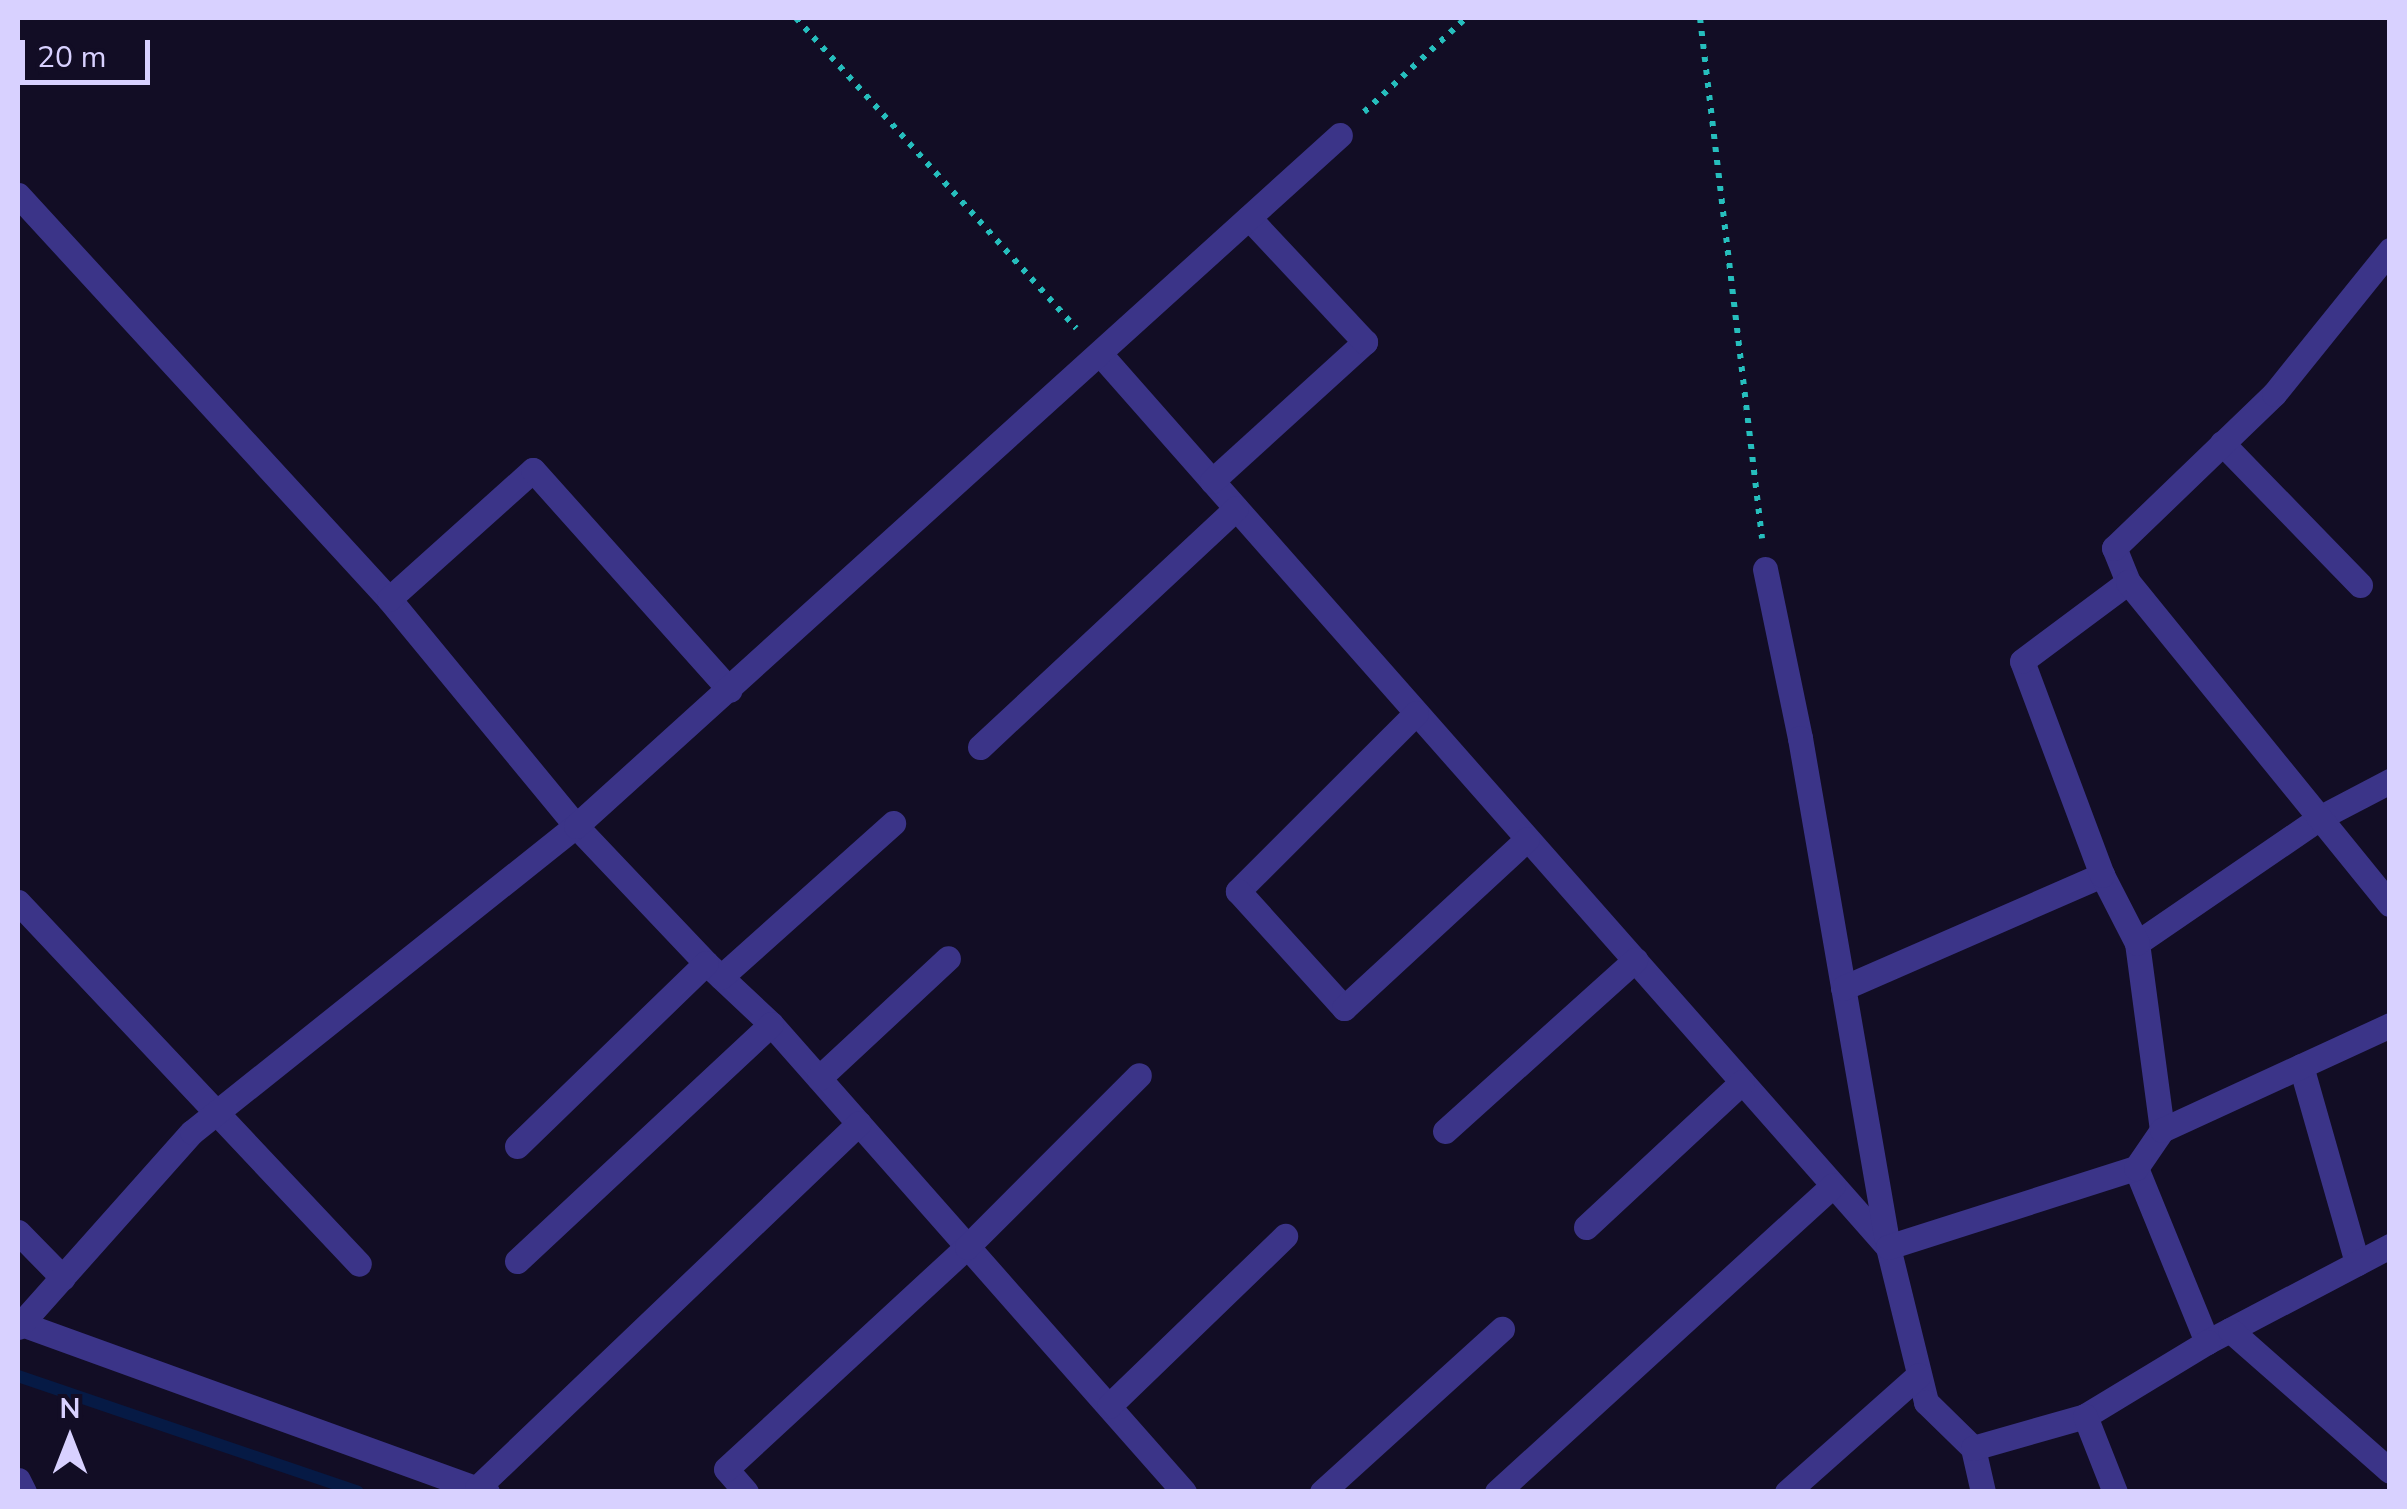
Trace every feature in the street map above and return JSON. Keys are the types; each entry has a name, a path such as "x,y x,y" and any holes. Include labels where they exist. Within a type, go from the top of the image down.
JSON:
{"street":[{"path":"858,1123 482,1490 18,1325 192,1132 576,826 1340,134"},
{"path":"18,195 389,599 576,826 771,1024 1184,1492"},
{"path":"1212,481 1365,342 1249,218"},
{"path":"2390,250 2274,394 2114,548 2128,582 2390,904"},
{"path":"1100,354 1888,1247"},
{"path":"2222,444 2360,585"},
{"path":"389,599 533,470 730,690"},
{"path":"980,746 1236,508"},
{"path":"1765,569 1888,1247 1926,1402 1973,1448 1983,1492"},
{"path":"2128,582 2022,661 2102,875 2137,943 2162,1130"},
{"path":"1416,712 1238,891 1344,1008 1528,839"},
{"path":"2137,943 2321,818 2390,781"},
{"path":"517,1146 714,970 893,822"},
{"path":"1843,988 2102,875"},
{"path":"18,902 359,1264"},
{"path":"819,1078 948,958"},
{"path":"1445,1132 1635,960"},
{"path":"517,1261 771,1024"},
{"path":"1888,1247 2136,1168 2162,1130 2390,1025"},
{"path":"2302,1066 2357,1263"},
{"path":"746,1492 726,1469 967,1247 1139,1075"},
{"path":"1586,1227 1742,1082"},
{"path":"2136,1168 2219,1336 2390,1471"},
{"path":"1497,1492 1833,1185"},
{"path":"18,1232 64,1278"},
{"path":"1109,1406 1285,1236"},
{"path":"1973,1448 2085,1416 2219,1336 2390,1246"},
{"path":"1322,1492 1502,1329"},
{"path":"1786,1492 1919,1375"},
{"path":"2085,1416 2115,1492"},
{"path":"18,1480 24,1492"}],"path":[{"path":"796,18 1100,354"},
{"path":"1340,134 1466,18"},
{"path":"1700,18 1765,569"}],"waterway":[{"path":"18,1376 358,1492"}]}
